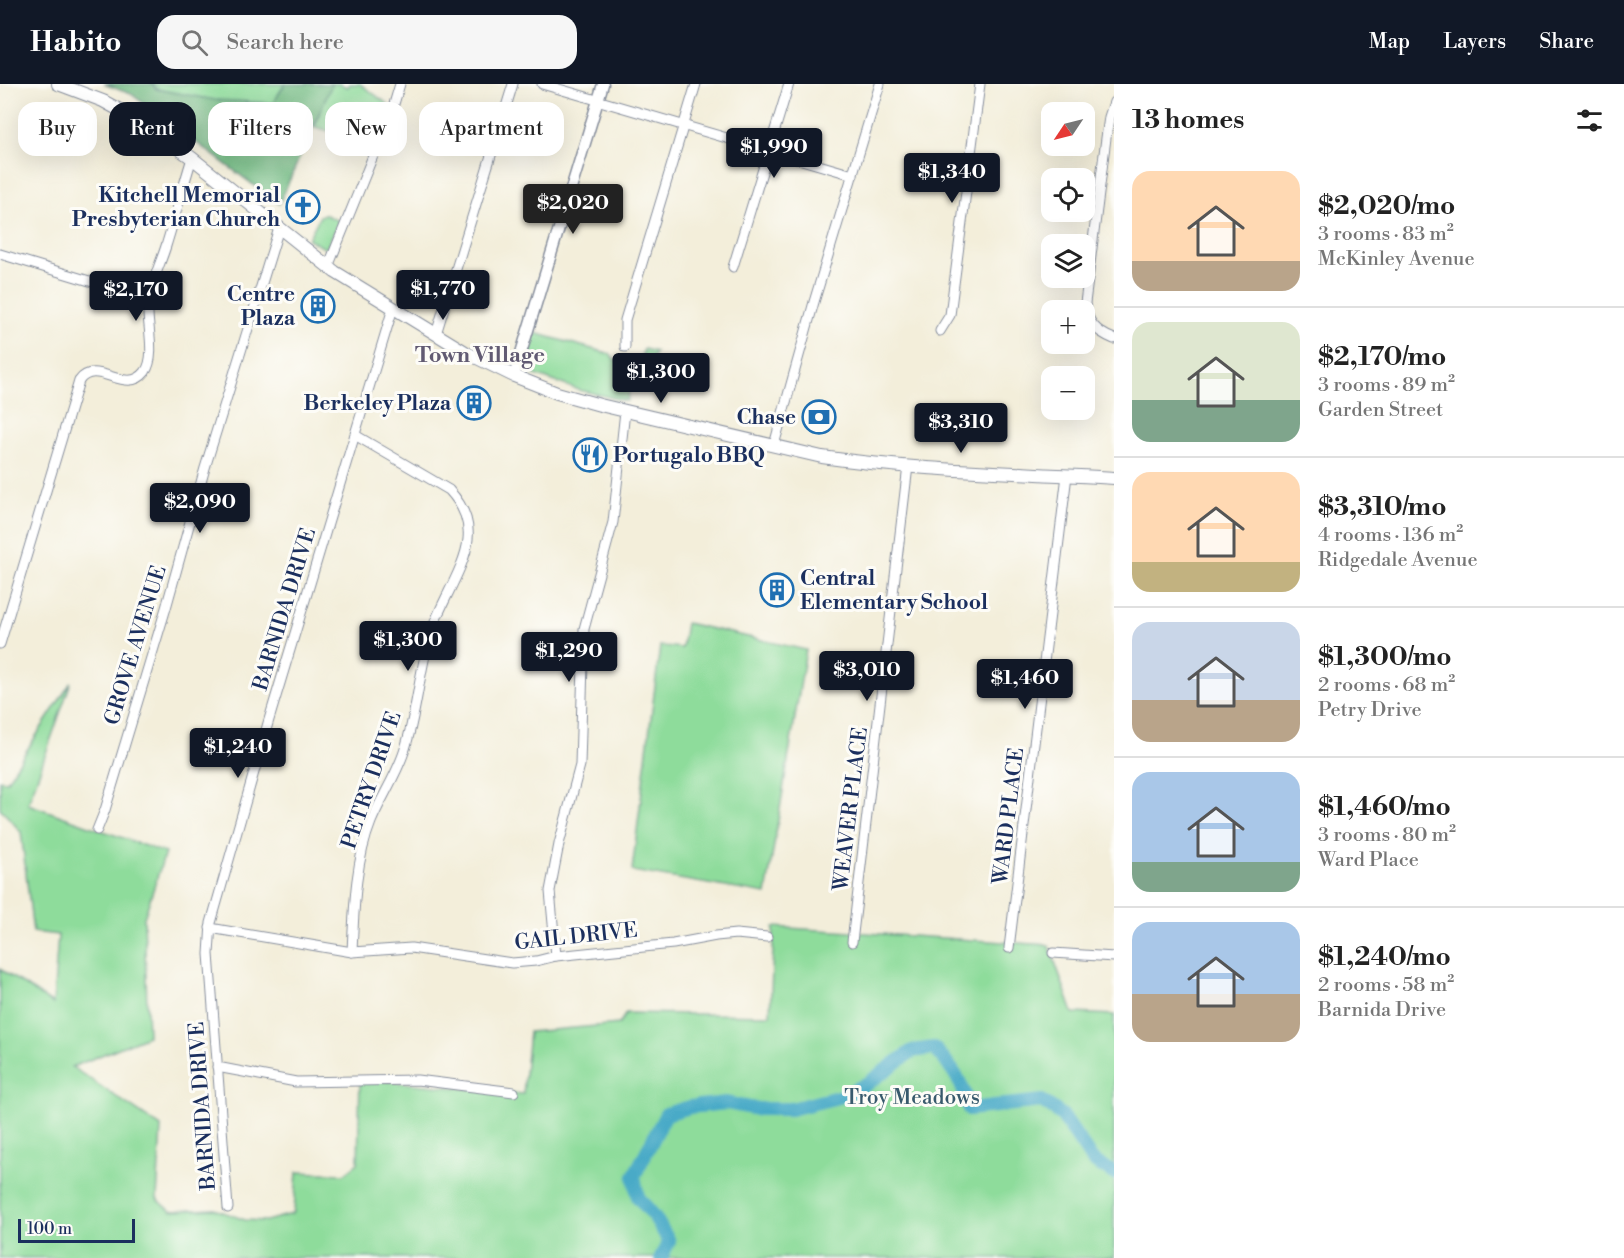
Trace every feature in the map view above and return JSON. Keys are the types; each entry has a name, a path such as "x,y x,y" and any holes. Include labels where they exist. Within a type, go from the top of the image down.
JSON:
{"main road":[{"path":"58,84 118,108 159,133 328,267 393,308 514,376 557,393 822,457 854,462 1114,478"}],"street":[{"path":"328,267 400,84"},
{"path":"436,334 513,84"},
{"path":"542,84 853,175"},
{"path":"514,376 603,84"},
{"path":"626,347 625,320 696,84"},
{"path":"734,267 789,84"},
{"path":"774,445 814,302 880,84"},
{"path":"940,331 950,315 980,84"},
{"path":"1114,102 1109,117 1085,303 1086,313 1092,324 1102,334 1114,339"},
{"path":"0,644 79,381 87,374 94,373 126,381 136,379 144,373 150,358 149,299 192,158"},
{"name":"GROVE AVENUE","path":"97,830 105,810 205,468 279,228"},
{"path":"0,254 149,299"},
{"name":"BARNIDA DRIVE","path":"228,1208 209,954 210,928 265,734 393,308"},
{"path":"556,956 550,891 559,844 580,765 584,629 613,522 626,411"},
{"name":"PETRY DRIVE","path":"352,952 358,879 370,823 403,754 415,712 431,633 464,558 469,538 462,507 449,490 355,435"},
{"name":"WEAVER PLACE","path":"852,942 908,466"},
{"name":"WARD PLACE","path":"1009,948 1066,475"},
{"name":"GAIL DRIVE","path":"210,928 352,952 411,948 512,963 716,936 736,934 767,936"},
{"path":"1053,953 1114,957"},
{"path":"217,1067 296,1082 417,1080 514,1092"}],"green space":[{"path":"104,84 152,84 156,89 215,100 254,102 208,102 208,151 196,142 196,102 142,102 131,94"},
{"path":"152,84 285,84 274,102 208,102 208,105 156,88"},
{"path":"285,84 332,84 313,127 313,102 274,102"},
{"path":"329,84 348,87 350,84 360,84 385,102 325,102 325,130 315,127"},
{"path":"214,156 300,156 279,204"},
{"path":"324,214 339,221 326,249 308,239 320,216"},
{"path":"535,333 610,354 616,361 624,364 640,360 644,349 656,352 630,389 627,401 579,390 524,371"},
{"path":"686,623 806,650 766,894 632,871 660,646 682,648"},
{"name":"Troy Meadows","path":"71,682 28,804 165,853 144,918 148,1036 72,1067 161,1127 157,1199 171,1211 215,1209 245,1220 266,1221 292,1214 297,1172 344,1174 358,1163 360,1079 523,1094 529,1032 619,1024 626,1013 770,1015 774,927 1049,945 1073,1013 1114,1015 1114,1258 0,1258 0,969 53,1004 58,935 33,932 21,832 0,808 0,780 7,781"}],"waterway":[{"path":"661,1258 669,1241 654,1216 638,1197 634,1176 666,1114 690,1107 726,1103 756,1109 791,1109 846,1095 868,1083 912,1051 934,1048 956,1076 969,1109 1042,1101 1062,1115 1093,1161 1114,1173"}],"place":[{"name":"Kitchell Memorial Presbyterian Church","path":"303,207"},
{"name":"Centre Plaza","path":"318,306"},
{"name":"Berkeley Plaza","path":"474,403"},
{"name":"Chase","path":"819,417"},
{"name":"Portugalo BBQ","path":"590,455"},
{"name":"Central Elementary School","path":"777,590"}],"district":[{"name":"Town Village","path":"480,354"}]}
